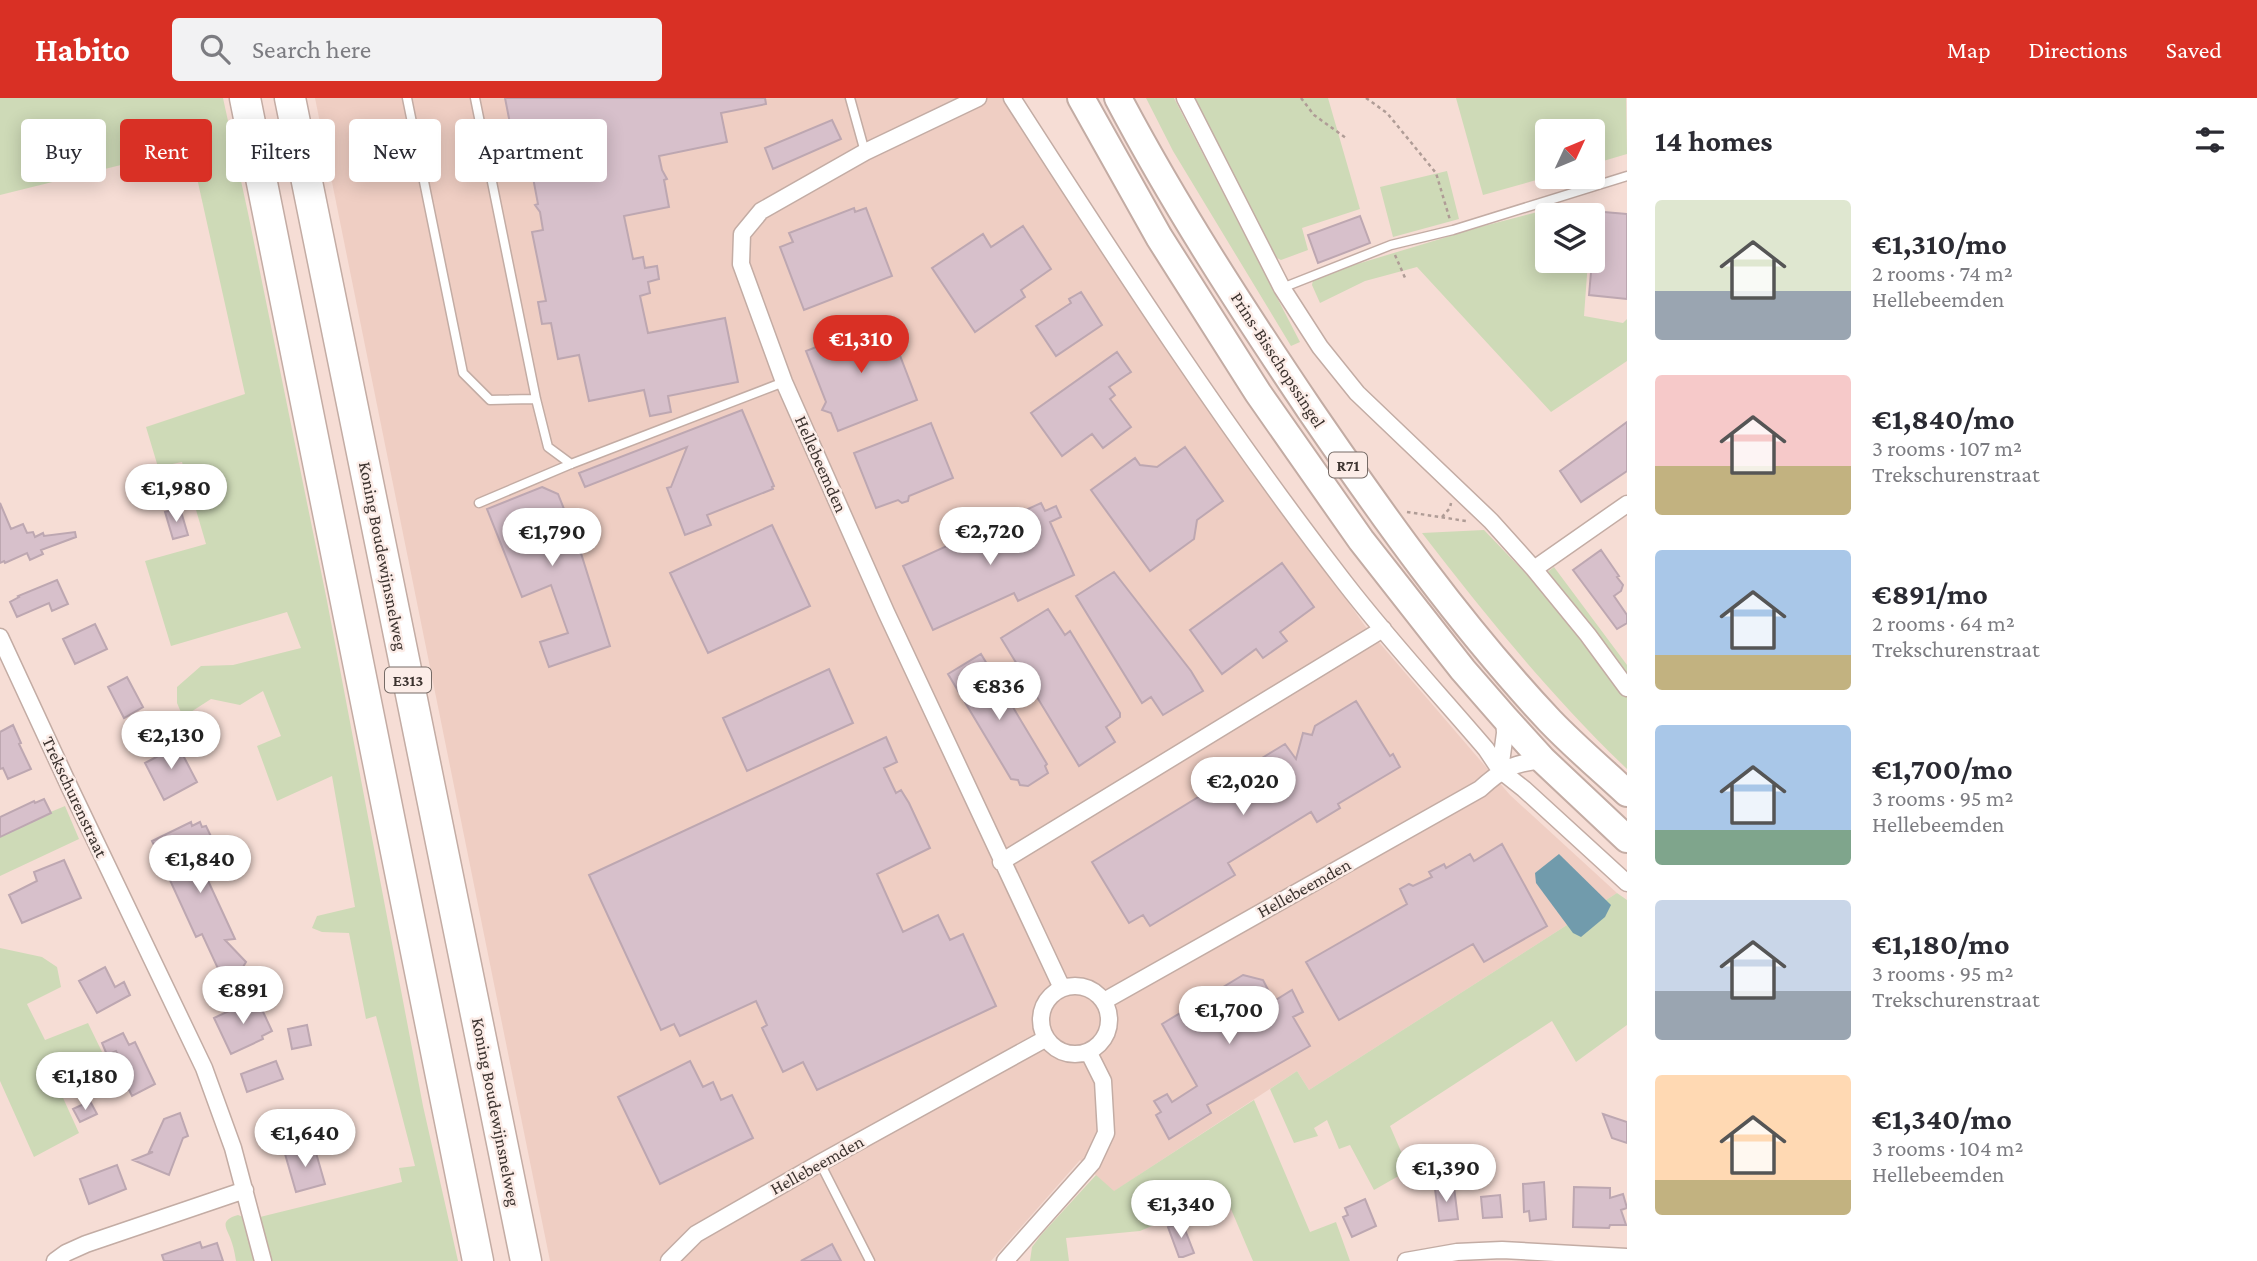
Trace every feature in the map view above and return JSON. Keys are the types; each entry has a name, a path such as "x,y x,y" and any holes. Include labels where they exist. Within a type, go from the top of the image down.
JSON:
{"highway":[{"name":"E313","path":"244,98 478,1261"},
{"name":"Koning Boudewijnsnelweg","path":"290,98 526,1261"},
{"name":"Prins-Bisschopssingel","path":"1081,98 1159,237 1258,393 1396,586 1543,760 1627,839"},
{"name":"Prins-Bisschopssingel","path":"1118,98 1258,333 1381,513 1458,616 1542,712 1627,793"}],"street":[{"name":"Hellebeemden","path":"978,98 865,152 761,211 742,234 741,264 784,382 886,612 1062,988"},
{"path":"1012,98 1105,244 1219,412 1344,582 1486,748 1500,770 1627,883"},
{"path":"1185,98 1282,288 1320,347 1357,393 1491,521 1588,635 1627,688"},
{"path":"1534,569 1627,504"},
{"path":"1001,862 1383,629"},
{"name":"Trekschurenstraat","path":"0,637 204,1068 233,1148 263,1261"},
{"path":"1500,770 1504,717"},
{"path":"1500,770 1543,760"},
{"name":"Hellebeemden","path":"1104,1001 1479,789 1500,770"},
{"path":"1085,987 1104,1001 1109,1015 1108,1030 1101,1044 1089,1052 1073,1055 1057,1051 1045,1039 1040,1025 1041,1010 1049,997 1062,988 1085,987"},
{"name":"Hellebeemden","path":"669,1261 696,1234 1045,1039"},
{"path":"1008,1260 1092,1163 1106,1133 1103,1082 1089,1052"},
{"path":"55,1261 86,1244 245,1190"},
{"path":"1406,1261 1457,1252 1502,1250 1627,1257"}],"lane":[{"path":"407,98 464,373 490,400 536,399"},
{"path":"475,98 548,447 571,464"},
{"path":"850,98 865,152"},
{"path":"1282,288 1391,245 1453,230 1627,176"},
{"path":"479,503 571,464 784,382"},
{"path":"820,1163 870,1261"}],"path":[{"path":"1301,98 1314,115 1346,138"},
{"path":"1366,98 1388,113 1436,173 1453,230"},
{"path":"1391,245 1406,280"},
{"path":"1402,511 1476,522 1491,521"}],"shaded area":[{"path":"315,98 1009,98 1105,257 1365,626 1510,795 1617,893 1309,1090 1297,1071 1113,1192 1080,1160 991,1261 550,1261 332,182 335,182 335,119 319,119"}],"green space":[{"path":"0,98 223,98 228,119 226,182 241,182 248,213 327,601 423,1106 458,1261 272,1261 260,1217 402,1182 399,1168 415,1166 376,1016 366,1019 349,933 322,932 312,928 317,916 355,907 332,776 277,801 257,746 281,736 263,691 240,705 211,699 183,717 177,703 177,687 201,666 233,665 301,648 287,612 171,646 145,561 206,544 182,462 158,467 146,427 245,394 198,182 212,182 212,119 120,119 120,165 106,169 106,119 21,119 21,182 52,182 0,195"},
{"path":"1146,98 1174,98 1300,342 1291,346 1173,151"},
{"path":"1195,98 1328,98 1360,209 1302,228 1308,250 1281,260 1275,257"},
{"path":"1456,98 1626,98 1627,154 1605,160 1605,119 1535,119 1535,180 1483,195"},
{"path":"1447,171 1459,219 1393,237 1380,187"},
{"path":"1535,213 1535,273 1587,273 1584,316 1623,323 1627,319 1627,361 1551,412 1417,267 1365,281 1320,303 1312,285 1313,280 1334,271"},
{"path":"1484,530 1534,582 1554,567 1627,665 1627,769 1520,655 1422,533"},
{"path":"65,806 79,839 0,876 0,833"},
{"path":"1617,893 1627,900 1627,1025 1576,1062 1552,1021 1390,1126 1409,1170 1374,1190 1350,1145 1339,1149 1327,1120 1314,1128 1318,1136 1294,1143 1270,1089 1297,1071 1309,1090"},
{"path":"0,948 42,957 57,967 61,987 27,1004 45,1040 88,1023 103,1054 54,1078 79,1133 34,1157 0,1081"},
{"path":"1254,1100 1310,1232 1336,1222 1350,1261 1253,1261 1225,1195 1140,1231 1066,1238 1069,1261 1030,1261 1032,1247 1041,1235 1096,1175 1114,1191"},
{"path":"238,1215 243,1217 254,1261 236,1261 226,1223"}],"water":[{"path":"1559,854 1611,905 1605,917 1581,937 1573,933 1536,883 1535,873"}],"building":[{"path":"505,98 765,98 766,104 721,113 727,142 659,156 667,179 664,180 669,207 624,216 633,259 643,257 645,268 657,266 659,279 648,282 650,293 640,296 648,333 725,318 738,382 668,396 671,412 650,416 644,390 589,401 579,355 558,359 551,323 542,324 538,302 546,301 532,232 543,230 540,212 535,205 538,204 534,182 607,182 607,119 509,119"},
{"path":"832,120 841,139 773,169 765,148"},
{"path":"854,208 855,212 866,208 892,276 804,310 780,247 793,242 789,233"},
{"path":"1605,212 1627,214 1627,299 1589,295 1591,273 1605,273"},
{"path":"1360,216 1370,243 1318,263 1308,235"},
{"path":"1023,226 1051,269 1021,290 1025,297 975,332 932,268 983,234 991,247"},
{"path":"1081,292 1102,325 1056,356 1036,326 1071,303 1069,299"},
{"path":"886,319 917,400 838,431 831,413 822,410 826,402 806,351"},
{"path":"1117,352 1131,372 1109,387 1115,395 1110,399 1131,427 1103,448 1092,434 1062,456 1031,413"},
{"path":"742,410 774,486 773,489 707,515 711,525 685,535 667,488 671,487 687,447 585,487 579,473"},
{"path":"1627,422 1627,471 1581,502 1560,471"},
{"path":"931,423 953,478 909,496 908,501 902,503 898,500 876,508 854,453"},
{"path":"1185,447 1223,501 1197,520 1194,539 1150,571 1091,490 1135,458 1140,465 1157,467"},
{"path":"542,487 558,494 568,519 578,515 586,533 591,546 580,550 610,646 549,667 540,642 568,633 551,585 522,597 487,509"},
{"path":"0,503 11,529 23,524 27,533 33,532 35,537 43,533 44,536 75,532 76,537 41,550 43,554 30,560 27,553 0,563"},
{"path":"1041,503 1045,511 1056,506 1061,517 1050,522 1074,575 1018,601 1014,593 933,630 903,566"},
{"path":"180,508 188,535 173,539 165,512"},
{"path":"772,525 810,606 708,653 670,573"},
{"path":"1601,550 1623,585 1621,591 1614,596 1627,615 1627,623 1617,629 1573,570"},
{"path":"1282,563 1314,607 1280,632 1287,641 1263,658 1256,649 1222,674 1190,630"},
{"path":"1114,572 1191,671 1203,691 1163,715 1151,697 1142,703 1076,596"},
{"path":"57,580 68,604 52,611 49,603 17,617 10,602"},
{"path":"1048,609 1065,635 1070,631 1120,713 1120,717 1106,727 1115,742 1079,766 1001,638"},
{"path":"95,624 107,649 75,664 63,639"},
{"path":"981,654 1047,764 1045,766 1048,773 1028,786 1020,785 1018,780 1011,779 948,674"},
{"path":"829,669 853,723 747,771 723,718"},
{"path":"127,677 143,707 124,718 108,687"},
{"path":"1356,701 1390,756 1393,754 1400,767 1338,804 1340,808 1317,822 1311,812 1228,863 1235,875 1150,926 1143,915 1129,923 1092,862 1285,744 1296,759 1303,733 1312,735 1315,726"},
{"path":"13,725 31,769 8,779 3,768 0,769 0,732"},
{"path":"886,737 897,762 884,768 896,793 901,790 909,803 930,848 877,874 903,932 938,915 950,940 963,934 996,1006 817,1090 803,1062 783,1072 762,1028 767,1025 756,1001 680,1036 674,1024 661,1030 589,875"},
{"path":"175,740 197,782 164,800 145,763 166,752 163,747"},
{"path":"44,799 51,813 0,837 0,817"},
{"path":"191,822 192,826 200,822 202,827 206,826 216,847 207,851 209,855 198,859 235,939 225,940 246,962 243,967 248,978 227,988 202,934 196,937 152,841"},
{"path":"1502,844 1547,926 1484,962 1473,944 1339,1020 1306,962 1407,904 1400,889 1432,877 1429,872 1444,864 1446,868 1470,854 1474,861"},
{"path":"64,860 81,898 22,923 9,895 37,881 34,872"},
{"path":"105,967 115,987 124,982 130,995 97,1013 79,981"},
{"path":"1243,975 1263,980 1274,1001 1292,990 1303,1012 1293,1017 1310,1046 1207,1105 1211,1113 1169,1139 1156,1115 1161,1112 1154,1101 1167,1094 1172,1102 1197,1086 1162,1024"},
{"path":"258,1001 272,1031 262,1036 263,1039 231,1054 214,1018 246,1003 247,1006"},
{"path":"307,1025 311,1045 292,1049 288,1029"},
{"path":"123,1033 129,1045 135,1042 155,1084 132,1096 126,1084 130,1082 116,1051 107,1055 102,1043"},
{"path":"276,1061 283,1079 247,1092 241,1074"},
{"path":"690,1061 703,1087 713,1082 721,1100 732,1095 753,1138 660,1184 618,1097"},
{"path":"90,1101 97,1114 80,1122 73,1109"},
{"path":"180,1113 188,1136 183,1138 169,1175 133,1160 153,1152 149,1152 164,1119"},
{"path":"1603,1114 1627,1122 1627,1143 1612,1138"},
{"path":"314,1146 325,1184 296,1192 285,1154"},
{"path":"117,1165 126,1189 89,1204 80,1179"},
{"path":"1544,1182 1546,1219 1530,1221 1529,1211 1524,1212 1523,1184"},
{"path":"1454,1187 1458,1219 1439,1221 1435,1189"},
{"path":"1574,1187 1610,1188 1610,1198 1623,1194 1627,1208 1621,1210 1626,1225 1610,1225 1609,1228 1573,1227"},
{"path":"1500,1195 1502,1217 1483,1218 1481,1197"},
{"path":"1365,1199 1376,1226 1352,1237 1343,1217 1348,1215 1345,1208"},
{"path":"1182,1222 1194,1253 1179,1257 1168,1227"},
{"path":"200,1242 202,1248 217,1243 223,1261 164,1261 162,1255"},
{"path":"832,1244 841,1261 801,1261"}]}
